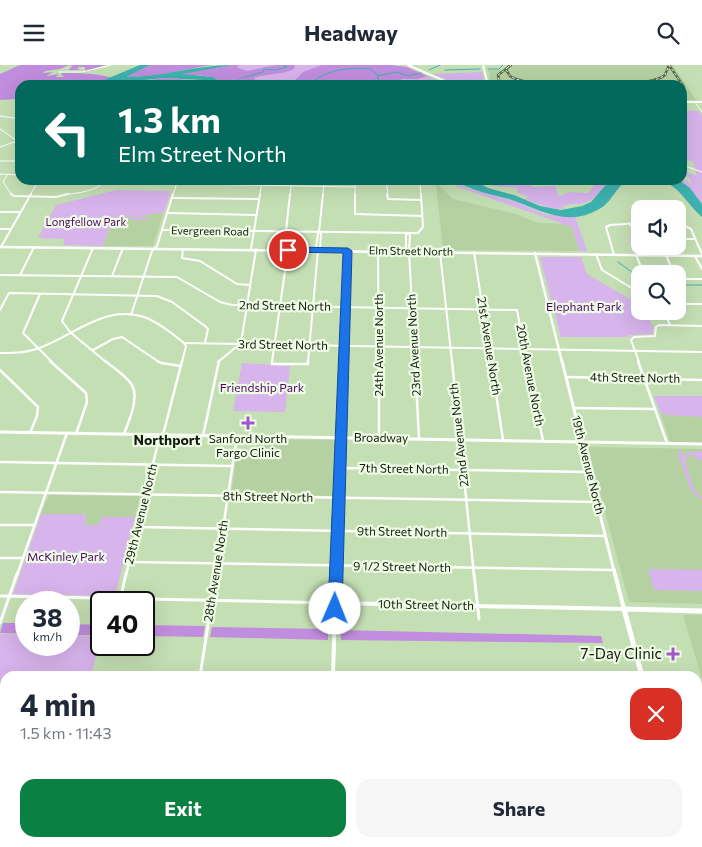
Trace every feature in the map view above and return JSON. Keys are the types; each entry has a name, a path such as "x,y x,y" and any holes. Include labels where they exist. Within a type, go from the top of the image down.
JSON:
{"main road":[{"name":"10th Street North","path":"624,609 702,611"},
{"name":"19th Avenue North","path":"624,609 641,671"}],"street":[{"path":"59,72 82,72 111,65"},
{"path":"408,65 442,80"},
{"path":"482,65 486,80"},
{"path":"687,102 702,102"},
{"path":"695,102 702,112"},
{"path":"0,116 15,118"},
{"path":"0,129 15,139"},
{"path":"0,147 15,143"},
{"path":"0,161 15,161"},
{"path":"687,167 702,172"},
{"path":"0,174 15,175"},
{"path":"8,174 3,182 10,195 56,197 102,185"},
{"path":"0,248 36,185"},
{"path":"131,315 176,185"},
{"path":"251,249 262,185"},
{"path":"277,185 355,187 354,214 422,216"},
{"path":"387,185 388,199 421,200"},
{"path":"408,233 418,233 422,229 420,185"},
{"path":"286,231 292,186"},
{"path":"288,250 272,364 308,364 318,250 320,248 321,234 319,232 323,187"},
{"path":"62,190 65,195"},
{"path":"172,198 259,199"},
{"path":"0,212 21,212"},
{"path":"168,213 256,215"},
{"path":"614,255 606,227 629,224"},
{"path":"686,226 691,229 702,255"},
{"path":"0,229 12,229"},
{"name":"Evergreen Road","path":"162,230 408,233"},
{"name":"23rd Avenue North","path":"408,233 406,235 406,242 409,251 419,439"},
{"path":"686,239 695,239"},
{"path":"20,275 34,247"},
{"path":"93,247 62,321 70,332 130,382 133,387 134,395 124,434"},
{"name":"Elm Street North","path":"0,248 93,247 631,255"},
{"path":"112,276 123,248"},
{"path":"183,249 182,258 200,261 237,284 250,285"},
{"path":"203,436 218,363 220,359 240,344 256,249"},
{"path":"333,671 348,251"},
{"name":"24th Avenue North","path":"378,251 379,438"},
{"name":"22nd Avenue North","path":"440,252 479,619"},
{"name":"21st Avenue North","path":"474,252 504,440"},
{"name":"19th Avenue North","path":"536,253 624,609"},
{"path":"596,254 602,270 631,288"},
{"path":"636,255 640,265"},
{"path":"666,255 670,265"},
{"name":"Elm Street North","path":"666,255 702,255"},
{"path":"695,256 702,269"},
{"name":"2nd Street North","path":"0,275 178,277 220,302 246,306 517,310"},
{"path":"686,279 702,279"},
{"path":"0,310 9,293 162,297 196,318 208,329 204,343"},
{"path":"40,294 23,333 86,393 87,402 76,434"},
{"path":"686,304 702,304"},
{"name":"20th Avenue North","path":"517,310 544,441"},
{"path":"0,353 26,352 105,316 131,315 144,317 153,321 184,343"},
{"path":"668,320 670,325"},
{"path":"668,443 632,338 655,336 656,326 701,327"},
{"path":"93,350 113,339 122,337 161,363 181,366"},
{"name":"3rd Street North","path":"184,343 702,351"},
{"name":"29th Avenue North","path":"122,591 153,465 186,346 184,343"},
{"path":"0,370 38,407 37,416 30,433"},
{"name":"4th Street North","path":"567,377 702,380"},
{"path":"574,408 655,409"},
{"name":"Broadway","path":"0,432 702,444"},
{"path":"0,623 68,433"},
{"name":"28th Avenue North","path":"201,671 237,436"},
{"path":"0,462 232,466"},
{"name":"7th Street North","path":"339,467 589,472"},
{"name":"8th Street North","path":"0,492 597,503"},
{"path":"0,525 35,525"},
{"name":"9th Street North","path":"138,527 605,535"},
{"path":"0,558 23,559"},
{"name":"9 1/2 Street North","path":"130,562 615,570"},
{"name":"10th Street North","path":"0,597 90,599"},
{"name":"10th Street North","path":"155,600 624,609"}],"shaded area":[{"path":"20,65 69,65 43,73 53,72 46,76 59,74 56,77 65,77 61,75 62,73 82,73 112,78 106,80 15,80 15,99 0,100 0,74"},
{"path":"69,65 106,65 85,71 85,67 77,69 81,70 69,70 72,66"},
{"path":"150,65 213,65 158,75 125,77"},
{"path":"232,65 240,65 236,67 247,71 276,65 294,65 295,68 287,72 254,78 255,80 218,80 198,75 182,75 187,72"},
{"path":"322,65 392,65 407,67 427,76 418,79 401,80 295,80 303,72"},
{"path":"509,65 673,65 683,80 490,80 489,76 491,75 488,70 503,70"},
{"path":"165,78 192,80 149,80"},
{"path":"687,86 696,100 687,100"},
{"path":"436,185 439,185 453,199 516,214 538,223 571,224 580,251 443,250"},
{"path":"164,212 153,246 103,246 115,217 136,217"},
{"path":"660,412 667,415 702,417 702,443 670,442"},
{"path":"257,439 337,440 336,496 231,494 237,452 255,453"},
{"path":"588,447 702,449 702,604 629,602"},
{"path":"49,495 140,496 135,517 102,517 99,525 85,525 85,514 41,514"},
{"path":"683,615 702,615 702,671 700,671"},
{"path":"3,623 15,623 15,634 0,633"},
{"path":"80,624 90,625 90,635 80,635"},
{"path":"155,625 205,626 203,637 155,636"},
{"path":"212,627 328,629 328,640 210,637"},
{"path":"340,630 601,636 603,643 341,640"}],"green space":[{"path":"232,65 389,65 389,80 221,80"},
{"path":"482,72 484,80 447,80 433,74"},
{"path":"427,76 436,80 401,80 418,79"},
{"path":"687,110 699,111 702,116 702,204 695,194 685,185 687,185 687,181 692,184 687,177 687,172 697,176 693,162 687,160"},
{"path":"456,185 462,185 467,188 517,202 547,215 575,216 587,251 580,251 572,227"},
{"path":"491,185 555,186 559,196 569,192 588,193 595,185 604,185 601,191 590,201 564,205 563,209 548,207 524,199 530,197 517,193 517,188"},
{"name":"Longfellow Park","path":"117,190 171,191 164,212 136,217 149,218 149,220 129,220 135,217 120,217 119,222 112,222 103,246 63,245 65,239 38,238 56,205"},
{"name":"Elephant Park","path":"540,257 581,257 587,274 631,300 631,320 649,320 653,326 653,334 629,335 627,337 561,337"},
{"name":"Friendship Park","path":"242,363 290,366 285,412 233,411"},
{"path":"654,396 702,396 702,417 667,415 660,412"},
{"path":"677,451 681,451 683,456 690,452 702,451 702,460 696,460 694,454 687,457 685,461 694,490 702,497 702,500 691,491"},
{"name":"McKinley Park","path":"41,514 85,514 84,517 87,518 85,525 99,525 101,517 135,517 116,591 90,591 90,596 80,595 80,591 15,591 15,594 13,594"},
{"path":"648,569 702,570 702,591 654,590"},
{"path":"0,634 15,635 15,656 80,656 80,635 90,636 90,656 96,656 92,671 0,671"}],"water":[{"path":"140,65 150,65 126,77 232,65 182,74 213,77 217,80 165,78 104,80"},
{"path":"463,185 482,185 540,206 561,210 582,206 591,202 606,185 621,185 601,208 577,217 554,215 509,199 474,190"},
{"path":"670,185 686,185 690,188 702,204 702,217 678,191"}],"waterway":[{"path":"242,78 263,72 264,69 276,70 287,67 283,65"},
{"path":"429,70 440,65"},
{"path":"488,69 499,69 503,65"},
{"path":"316,80 330,72 354,68 371,69 379,76"},
{"path":"445,70 480,69"},
{"path":"379,76 397,72 408,76 421,73"},
{"path":"378,80 377,76 379,76"},
{"path":"618,262 631,271"},
{"path":"686,285 702,285"}],"railway":[{"path":"654,80 665,75 669,65 679,80"},
{"path":"499,80 498,75 508,67"},
{"path":"508,67 506,70 510,76 519,80"}],"place":[{"name":"Sanford North Fargo Clinic","path":"248,423"},
{"name":"7-Day Clinic","path":"673,654"}],"district":[{"name":"Northport","path":"167,440"}],"route":[{"path":"288,250 348,251 335,609"}]}
